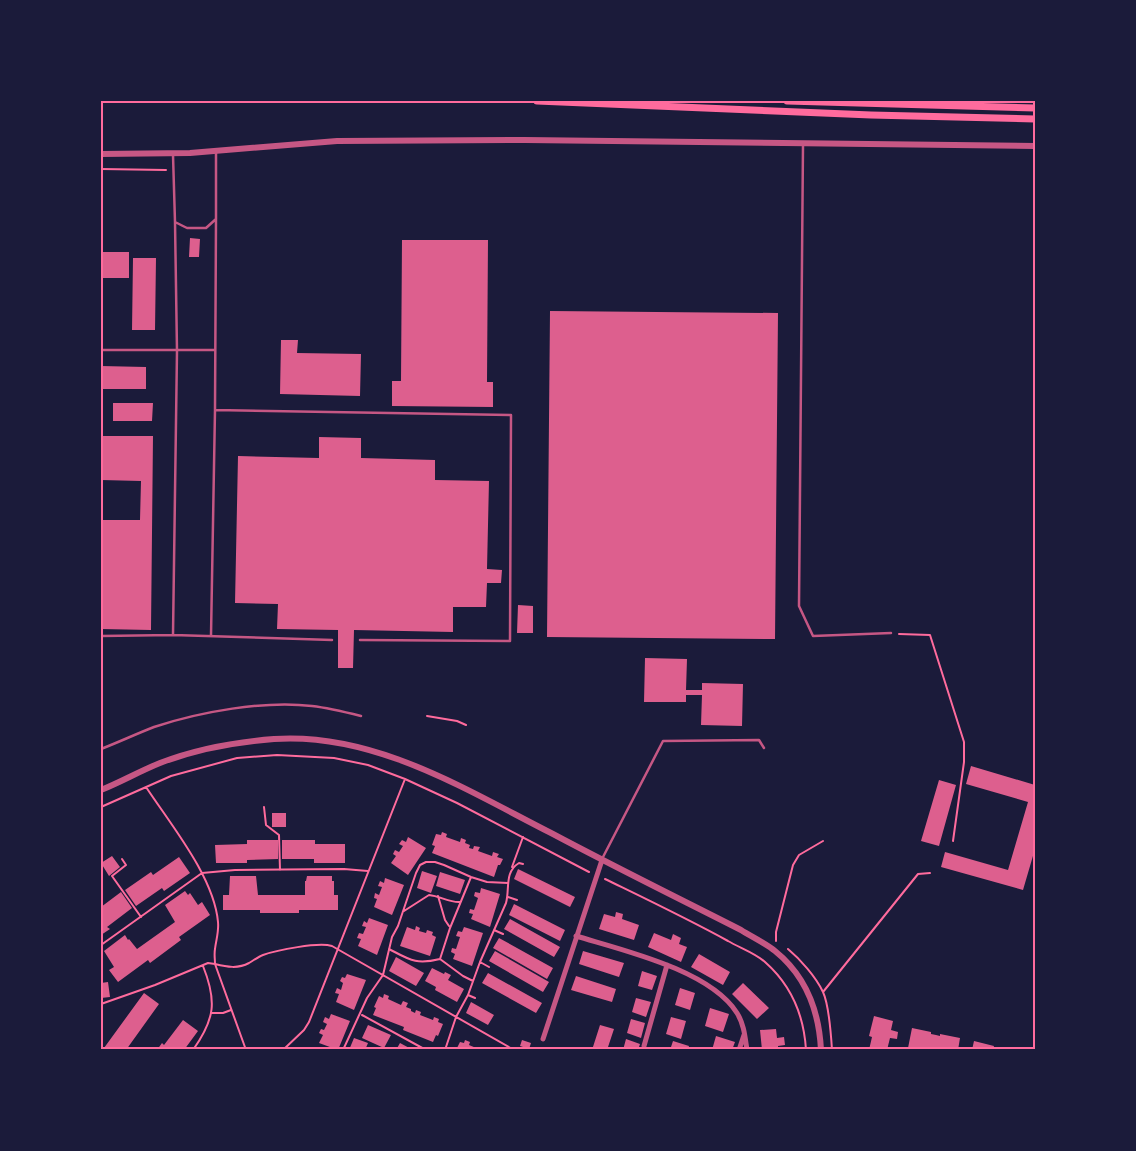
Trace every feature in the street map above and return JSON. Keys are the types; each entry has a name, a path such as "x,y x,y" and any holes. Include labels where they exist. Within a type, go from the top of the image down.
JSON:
{"main road":[{"path":"537,101 871,116 1035,119"},
{"path":"787,101 1035,108"}],"street":[{"path":"101,154 216,151 357,141 525,140 1035,146"},
{"path":"101,790 159,763 218,746 275,739 327,741 384,754 452,783 741,930 779,955 794,970 811,996 820,1030 821,1050"},
{"path":"543,1039 602,860"},
{"path":"576,936 667,965 693,978 725,998 738,1014 745,1032 747,1050"},
{"path":"644,1046 667,965"},
{"path":"739,1050 745,1032"}],"lane":[{"path":"804,144 799,606 814,636 891,633"},
{"path":"211,636 216,350 216,151"},
{"path":"173,153 177,351 173,635"},
{"path":"175,222 187,228 206,228 216,219"},
{"path":"101,350 216,350"},
{"path":"215,410 511,415 510,641 360,640"},
{"path":"101,636 173,635 332,640"},
{"path":"101,749 154,727 234,708 298,705 361,716"},
{"path":"602,860 663,742 759,740 764,748"}],"path":[{"path":"101,169 173,170"},
{"path":"891,633 930,634 964,742 964,762 958,793 953,841"},
{"path":"427,716 457,721 466,725"},
{"path":"101,807 171,776 237,758 256,756 334,758 368,766 405,779 457,802 596,875 697,924 764,961 782,981 796,1002 806,1050"},
{"path":"282,1050 304,1030 309,1022 405,779"},
{"path":"146,787 202,873 213,898 218,920 218,933 214,950 215,964 246,1050"},
{"path":"264,807 266,825 279,835 280,870"},
{"path":"445,1050 456,1017 468,995 508,897 508,883 512,867 523,837"},
{"path":"779,944 776,940 776,932 793,865 799,855 823,841"},
{"path":"122,859 126,865 112,876 141,916"},
{"path":"343,1050 354,1025 361,1015 367,998 383,975 392,938 404,911 420,865 426,862 444,865 471,878 488,882 508,883"},
{"path":"512,867 519,863 522,864"},
{"path":"101,945 202,873 235,870 344,869 368,872"},
{"path":"823,992 918,874 930,874"},
{"path":"440,959 450,928 471,878"},
{"path":"404,911 430,895 453,902 460,902"},
{"path":"438,896 445,920 450,928"},
{"path":"508,897 517,900"},
{"path":"494,930 503,934"},
{"path":"101,1004 155,985 208,963 236,967 266,954 328,945 514,1050"},
{"path":"389,949 416,962 440,959"},
{"path":"440,959 473,981"},
{"path":"480,962 490,967"},
{"path":"193,1050 201,1039 212,1013 213,1002 209,981 203,965"},
{"path":"468,995 475,998"},
{"path":"212,1013 223,1013 231,1010"},
{"path":"361,1015 426,1050"}],"building":[{"path":"190,238 200,239 199,257 189,257"},
{"path":"402,240 488,240 487,382 493,382 493,407 392,406 392,381 401,381"},
{"path":"101,252 129,252 129,278 101,278"},
{"path":"133,258 156,258 155,330 132,330"},
{"path":"550,311 778,313 775,639 547,637"},
{"path":"281,340 298,340 297,353 361,354 360,396 280,394"},
{"path":"101,366 146,367 146,389 101,389"},
{"path":"113,403 153,403 152,421 113,421"},
{"path":"101,436 153,436 151,630 101,629 101,520 140,520 141,481 101,480"},
{"path":"319,437 361,438 361,458 435,460 435,480 489,481 487,569 502,570 501,583 487,583 486,607 453,607 453,632 354,630 353,668 338,668 338,630 277,629 278,604 235,603 238,456 319,458"},
{"path":"518,605 533,606 533,633 517,633"},
{"path":"645,658 687,659 686,690 702,690 702,683 743,684 742,726 701,725 702,695 686,695 686,702 644,702"},
{"path":"971,766 1035,785 1035,849 1023,890 941,867 945,852 1008,870 1028,802 966,784"},
{"path":"939,780 956,785 939,846 921,841"},
{"path":"272,813 286,813 286,827 272,827"},
{"path":"442,832 447,834 446,837 460,842 461,838 466,840 465,843 470,845 469,848 473,849 474,846 480,847 478,851 492,856 493,852 499,854 497,857 503,859 500,865 498,865 494,877 432,853 435,846 432,845 436,834 441,835"},
{"path":"408,837 426,848 408,875 391,863 396,856 393,854 395,850 399,852 403,846 399,844 402,840 406,842"},
{"path":"247,840 278,840 278,859 247,860 247,863 216,863 215,845 247,844"},
{"path":"282,840 315,840 315,844 345,844 345,863 314,863 314,859 282,859"},
{"path":"112,856 120,867 109,876 101,863"},
{"path":"179,857 190,873 164,891 162,888 136,906 125,890 151,872 153,875"},
{"path":"518,869 575,897 570,907 514,879"},
{"path":"422,871 437,876 431,893 417,888"},
{"path":"440,872 465,880 460,894 436,886"},
{"path":"230,876 256,876 258,895 305,895 307,876 332,876 334,895 338,895 338,910 260,913 260,910 223,910 223,895 229,895"},
{"path":"385,878 404,885 392,915 374,907 377,899 374,898 375,893 379,895 382,887 378,886 380,881 384,883"},
{"path":"481,888 500,894 490,927 471,919 473,914 469,913 470,909 474,910 478,898 474,896 475,892 480,893"},
{"path":"185,891 188,895 190,893 198,905 202,902 210,915 179,937 181,940 150,963 148,960 118,982 109,970 114,967 104,951 125,935 137,949 175,922 165,905"},
{"path":"121,892 132,908 107,927 110,929 101,935 101,907"},
{"path":"514,904 565,930 560,941 509,915"},
{"path":"616,912 623,914 622,919 639,925 634,940 599,929 604,914 615,917"},
{"path":"369,918 388,925 377,955 358,946 361,939 357,938 359,933 363,934 366,927 362,926 364,921 367,923"},
{"path":"510,919 560,947 554,957 504,929"},
{"path":"416,926 420,928 419,931 426,933 427,930 433,932 432,935 436,937 430,956 400,946 407,927 415,930"},
{"path":"464,927 483,933 472,966 453,959 455,954 451,952 452,948 456,949 460,937 456,936 458,931 462,932"},
{"path":"654,933 671,940 673,934 681,938 679,944 687,947 681,962 648,947"},
{"path":"499,938 553,968 547,979 493,948"},
{"path":"495,951 549,982 543,992 489,961"},
{"path":"583,951 624,963 619,977 579,964"},
{"path":"699,954 730,972 723,985 691,967"},
{"path":"396,957 424,973 416,986 389,971"},
{"path":"432,968 451,975 448,980 464,989 457,1002 435,990 436,987 425,981"},
{"path":"642,971 657,976 652,990 638,986"},
{"path":"488,973 542,1003 536,1013 482,983"},
{"path":"347,974 366,980 354,1010 336,1002 339,994 335,993 337,988 341,990 343,983 340,981"},
{"path":"576,976 616,989 612,1002 571,990"},
{"path":"108,982 110,997 101,998 101,983"},
{"path":"743,983 769,1008 757,1019 732,994"},
{"path":"680,988 695,993 690,1010 675,1005"},
{"path":"144,993 159,1004 126,1050 107,1050 104,1048"},
{"path":"384,994 389,996 388,999 401,1005 403,1001 408,1003 406,1007 415,1013 416,1010 421,1012 420,1015 433,1020 434,1017 439,1019 438,1022 443,1024 433,1042 403,1030 404,1027 373,1015 379,996 383,998"},
{"path":"636,998 651,1002 646,1017 632,1012"},
{"path":"471,1002 494,1015 488,1025 466,1013"},
{"path":"710,1008 729,1014 723,1032 705,1026"},
{"path":"331,1014 350,1021 338,1050 319,1043 323,1035 319,1033 321,1029 324,1030 327,1024 323,1022 325,1017 329,1019"},
{"path":"874,1016 893,1021 891,1030 898,1032 897,1039 890,1038 887,1050 869,1050 872,1037 869,1036"},
{"path":"671,1017 686,1021 681,1039 666,1034"},
{"path":"631,1019 645,1023 641,1038 627,1033"},
{"path":"183,1020 198,1031 184,1050 157,1050 162,1043 164,1045"},
{"path":"368,1025 391,1035 384,1048 362,1038"},
{"path":"600,1025 614,1029 607,1050 592,1050"},
{"path":"912,1028 940,1036 940,1034 960,1038 958,1050 916,1050 908,1048"},
{"path":"776,1029 777,1038 784,1037 785,1045 778,1046 778,1050 762,1050 760,1030"},
{"path":"716,1036 735,1042 732,1050 712,1050"},
{"path":"354,1038 368,1043 365,1050 349,1050"},
{"path":"626,1039 640,1044 638,1050 623,1050"},
{"path":"465,1040 470,1042 469,1045 481,1050 456,1050 460,1042 464,1043"},
{"path":"522,1040 531,1043 529,1049 520,1046"},
{"path":"673,1041 689,1046 688,1050 670,1050"},
{"path":"974,1041 994,1046 993,1050 972,1050"},
{"path":"400,1043 413,1050 396,1050"}]}
